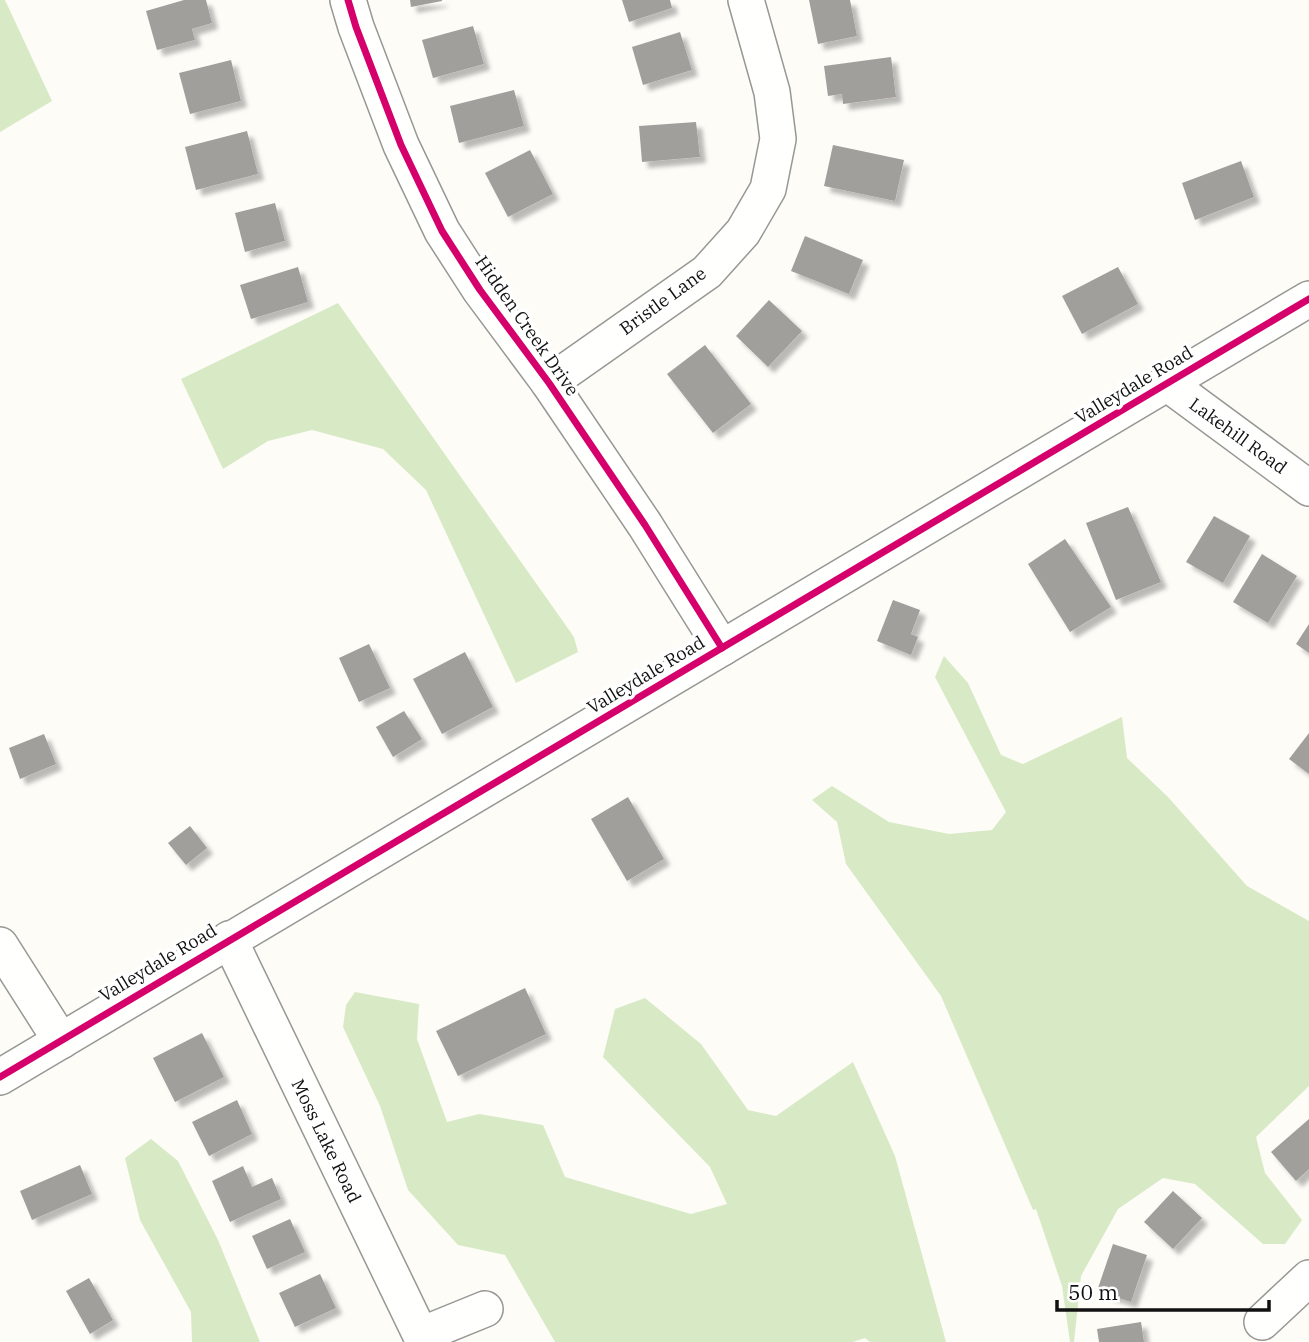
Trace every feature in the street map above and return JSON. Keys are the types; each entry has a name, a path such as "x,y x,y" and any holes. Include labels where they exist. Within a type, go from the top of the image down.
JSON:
{"street":[{"name":"Hidden Creek Drive","path":"348,0 401,145 442,231 480,290 549,383 645,525 722,648"},
{"name":"Bristle Lane","path":"549,383 707,272 743,232 768,189 778,139 772,92 746,0"},
{"name":"Valleydale Road","path":"0,1077 1309,299"},
{"name":"Lakehill Road","path":"1168,384 1309,488"},
{"name":"Moss Lake Road","path":"229,939 422,1338"},
{"path":"0,945 61,1041"},
{"path":"1262,1322 1309,1278"},
{"path":"422,1338 485,1309"}],"green space":[{"path":"0,0 5,0 52,101 0,132"},
{"path":"338,303 574,637 578,652 516,683 426,490 383,449 312,430 268,441 223,469 181,379"},
{"path":"944,656 968,683 1001,755 1023,764 1122,717 1127,758 1168,797 1247,886 1309,921 1309,1086 1256,1137 1265,1173 1302,1220 1285,1244 1263,1244 1195,1184 1163,1178 1118,1209 1081,1276 1074,1342 1070,1342 1062,1286 1036,1209 1033,1210 941,996 846,864 837,822 812,800 832,786 889,822 949,834 992,830 1006,812 935,677"},
{"path":"355,992 419,1004 417,1039 447,1122 479,1114 543,1125 565,1177 691,1214 727,1204 710,1167 603,1057 615,1009 645,998 701,1044 748,1110 776,1116 853,1062 895,1156 946,1342 870,1342 865,1338 853,1342 555,1342 505,1255 458,1245 408,1190 380,1106 343,1027 346,1005"},
{"path":"151,1139 178,1161 218,1240 260,1342 192,1342 191,1312 140,1220 125,1158"}],"building":[{"path":"184,0 206,0 212,23 192,29 195,40 157,50 146,11"},
{"path":"410,0 442,0 442,1 411,7"},
{"path":"622,0 670,0 672,8 629,22"},
{"path":"809,0 850,0 857,36 818,44"},
{"path":"473,26 484,64 433,78 422,40"},
{"path":"680,32 692,70 643,85 632,47"},
{"path":"891,57 896,97 843,104 842,94 828,96 824,66"},
{"path":"231,60 241,101 190,114 179,73"},
{"path":"514,90 524,126 459,143 450,106"},
{"path":"696,122 700,157 642,162 639,126"},
{"path":"247,131 258,174 196,190 185,147"},
{"path":"833,145 904,160 895,201 824,186"},
{"path":"530,150 553,194 508,217 485,173"},
{"path":"1241,161 1254,197 1195,220 1182,183"},
{"path":"275,203 285,241 245,252 235,213"},
{"path":"805,236 863,260 849,294 791,271"},
{"path":"298,267 308,302 251,319 240,285"},
{"path":"1118,267 1138,304 1082,334 1062,296"},
{"path":"769,300 802,331 768,367 736,336"},
{"path":"705,345 751,404 713,433 667,374"},
{"path":"1128,507 1161,582 1116,600 1086,523"},
{"path":"1214,516 1250,536 1223,583 1186,562"},
{"path":"1065,539 1111,607 1070,632 1028,564"},
{"path":"1262,554 1297,576 1268,623 1233,602"},
{"path":"893,600 920,610 911,634 918,637 911,655 877,641"},
{"path":"1309,624 1309,653 1296,644"},
{"path":"369,644 390,688 359,702 339,658"},
{"path":"465,652 493,707 442,734 413,679"},
{"path":"404,711 422,739 393,757 376,727"},
{"path":"1309,733 1309,774 1289,759"},
{"path":"44,734 56,764 20,779 9,748"},
{"path":"628,797 664,859 627,881 591,819"},
{"path":"190,826 207,848 186,865 168,843"},
{"path":"525,988 546,1034 458,1076 436,1031"},
{"path":"202,1033 224,1077 175,1102 153,1058"},
{"path":"237,1100 252,1134 209,1156 192,1122"},
{"path":"1309,1119 1309,1169 1296,1181 1271,1152"},
{"path":"80,1165 92,1194 32,1220 20,1191"},
{"path":"243,1166 252,1187 272,1178 281,1199 230,1222 212,1181"},
{"path":"1173,1191 1202,1218 1173,1249 1144,1222"},
{"path":"290,1219 305,1252 267,1269 252,1236"},
{"path":"1113,1244 1147,1255 1131,1302 1097,1291"},
{"path":"320,1274 336,1308 295,1327 279,1293"},
{"path":"89,1278 113,1320 90,1334 66,1291"},
{"path":"1141,1322 1144,1342 1099,1342 1097,1329"}],"cycle path":[{"path":"348,0 401,145 442,231 480,290 549,383 645,525 722,648"},
{"path":"0,1077 1309,299"}]}
